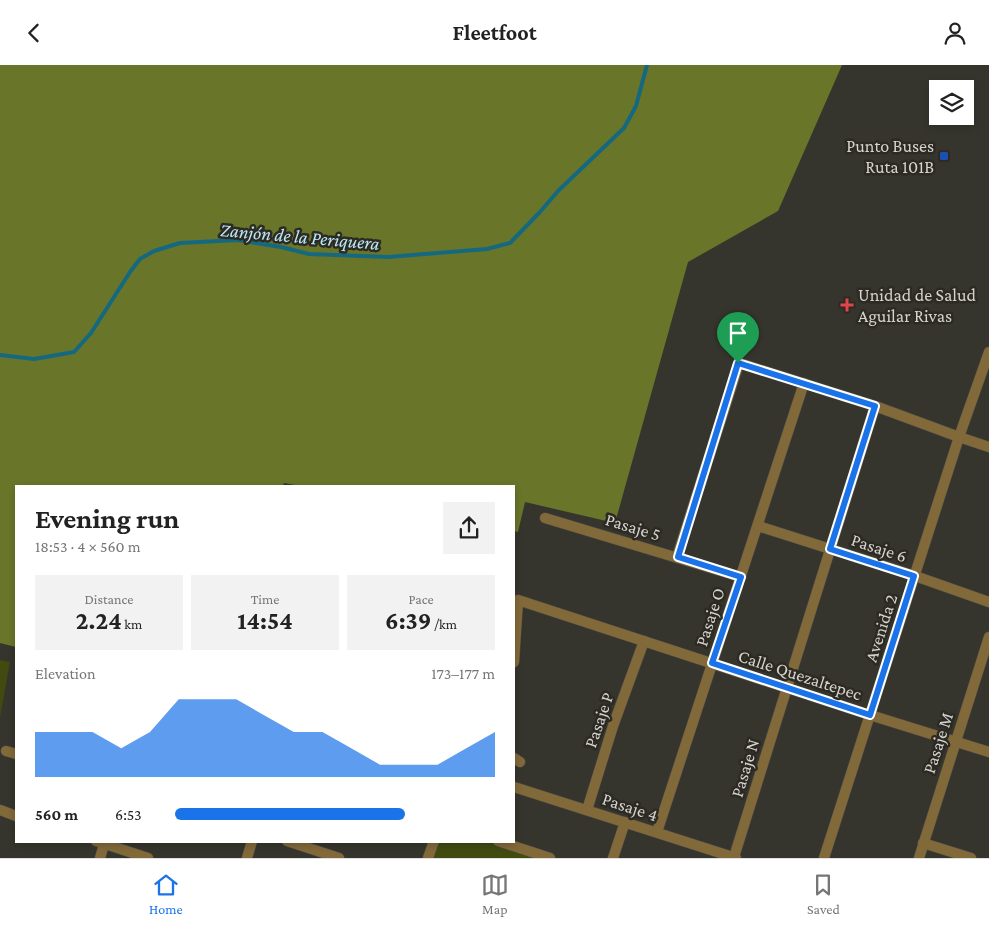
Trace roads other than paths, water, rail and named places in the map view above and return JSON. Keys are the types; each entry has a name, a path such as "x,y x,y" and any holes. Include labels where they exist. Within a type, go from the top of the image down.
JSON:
{"street":[{"name":"Avenida 2","path":"824,858 959,437 989,352"},
{"path":"678,557 738,363 875,406 989,447"},
{"name":"Pasaje O","path":"657,833 804,383"},
{"name":"Pasaje N","path":"735,858 875,406"},
{"name":"Pasaje 5","path":"545,518 741,577"},
{"name":"Pasaje 6","path":"758,526 989,602"},
{"name":"Calle Quezaltepec","path":"515,631 516,600 989,752"},
{"name":"Pasaje M","path":"919,858 956,742 986,659 989,637"},
{"name":"Pasaje P","path":"587,810 613,726 644,641"},
{"path":"6,751 15,754"},
{"name":"Pasaje 4","path":"515,787 735,858"},
{"path":"0,811 15,816"},
{"path":"613,858 625,822"},
{"path":"100,858 102,843"},
{"path":"105,843 148,858"},
{"path":"247,858 251,843"},
{"path":"293,843 339,858"},
{"path":"428,858 433,843"},
{"path":"504,843 550,858"},
{"path":"923,843 971,858"}],"waterway":[{"name":"Zanjón de la Periquera","path":"0,355 34,359 74,352 91,333 140,259 154,251 180,243 238,240 309,254 388,257 487,249 510,243 558,191 624,128 636,106 647,65"}],"place":[{"name":"Punto Buses Ruta 101B","path":"944,156"},
{"name":"Unidad de Salud Aguilar Rivas","path":"847,305"}]}
